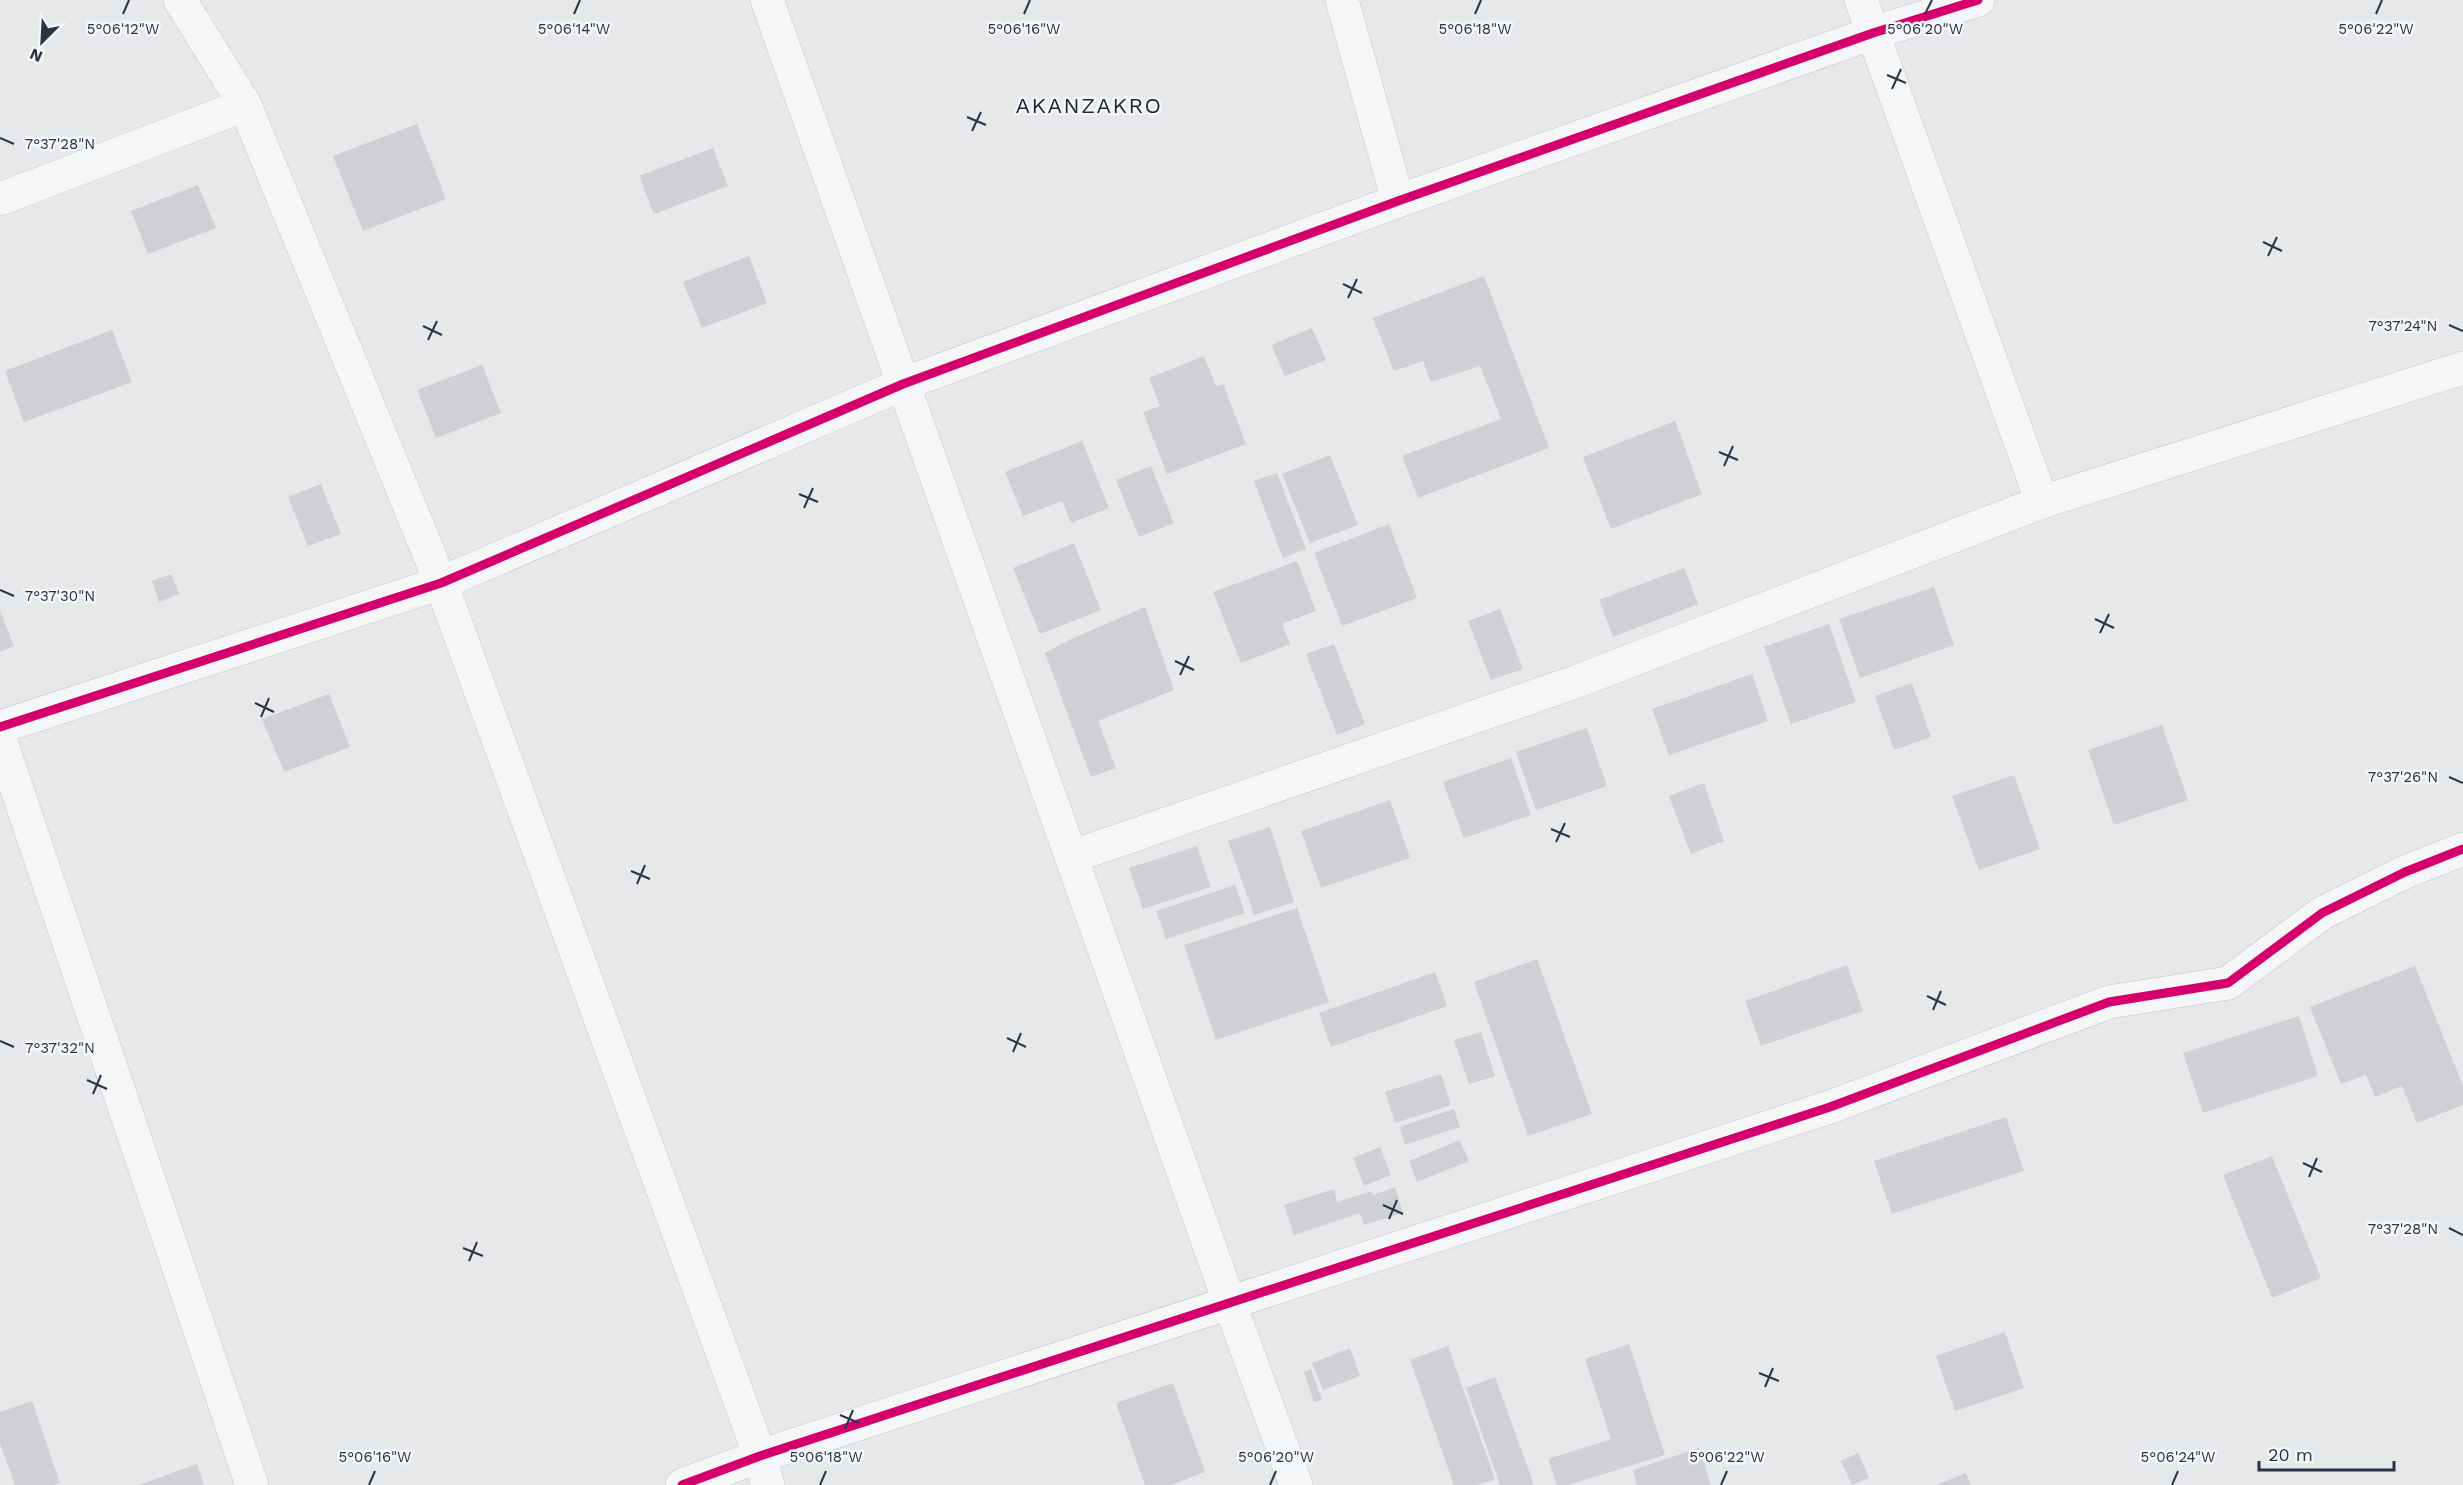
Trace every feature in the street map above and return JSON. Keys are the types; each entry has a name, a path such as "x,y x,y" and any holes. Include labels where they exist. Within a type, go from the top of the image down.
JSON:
{"street":[{"path":"180,0 245,105 441,584 764,1471"},
{"path":"767,0 1296,1485"},
{"path":"1342,0 1398,201"},
{"path":"1861,0 2042,502"},
{"path":"0,727 441,584 903,384 1398,201 1874,33 1978,0"},
{"path":"0,198 245,105"},
{"path":"1071,857 1575,682 2042,502 2463,368"},
{"path":"0,739 252,1485"},
{"path":"682,1485 764,1471 1230,1304 1830,1107 2109,1002 2228,983 2322,913 2405,872 2463,849"}],"building":[{"path":"417,124 446,199 363,231 333,156"},
{"path":"713,148 728,186 654,214 639,176"},
{"path":"198,185 216,228 148,254 131,211"},
{"path":"749,256 767,303 702,328 683,282"},
{"path":"1484,276 1549,448 1418,498 1402,456 1501,419 1480,366 1431,382 1423,361 1394,371 1373,318"},
{"path":"1312,328 1326,360 1285,376 1271,345"},
{"path":"112,330 132,382 24,422 5,371"},
{"path":"1204,356 1216,386 1223,384 1246,444 1167,474 1143,412 1160,406 1149,378"},
{"path":"482,365 501,413 436,438 417,390"},
{"path":"1675,421 1702,494 1611,529 1583,457"},
{"path":"1082,441 1109,508 1071,523 1062,501 1023,516 1005,472"},
{"path":"1330,455 1358,525 1310,543 1282,474"},
{"path":"1151,466 1174,523 1139,537 1116,480"},
{"path":"1277,473 1306,549 1283,558 1254,481"},
{"path":"321,484 341,534 308,546 288,497"},
{"path":"1389,524 1417,598 1342,626 1314,553"},
{"path":"1074,543 1101,610 1040,634 1013,568"},
{"path":"1297,561 1316,611 1282,624 1290,644 1241,663 1213,592"},
{"path":"1684,568 1698,604 1613,637 1599,600"},
{"path":"171,574 179,594 159,602 152,581"},
{"path":"1934,587 1954,645 1860,678 1839,619"},
{"path":"1145,607 1174,690 1098,721 1116,768 1091,777 1045,653"},
{"path":"1500,609 1523,669 1491,680 1468,621"},
{"path":"0,611 14,646 0,652"},
{"path":"1829,624 1856,702 1791,724 1764,647"},
{"path":"1334,644 1365,724 1337,735 1306,654"},
{"path":"1752,674 1768,721 1669,755 1652,709"},
{"path":"1912,683 1931,737 1894,750 1875,696"},
{"path":"329,694 350,747 284,772 262,719"},
{"path":"2162,725 2188,800 2114,825 2088,750"},
{"path":"1587,728 1607,786 1536,810 1516,752"},
{"path":"1511,758 1531,815 1464,838 1443,782"},
{"path":"2014,775 2040,849 1979,870 1952,796"},
{"path":"1704,783 1724,841 1691,854 1669,796"},
{"path":"1390,800 1410,858 1321,888 1301,831"},
{"path":"1270,827 1294,902 1254,915 1228,841"},
{"path":"1197,846 1211,887 1143,909 1129,868"},
{"path":"1235,885 1245,913 1166,939 1156,911"},
{"path":"1297,908 1329,1002 1216,1040 1184,945"},
{"path":"1537,959 1592,1114 1528,1136 1474,982"},
{"path":"1847,965 1863,1011 1761,1046 1745,1001"},
{"path":"2415,966 2463,1086 2463,1105 2417,1123 2402,1086 2375,1097 2366,1075 2341,1084 2310,1007"},
{"path":"1435,972 1447,1006 1331,1047 1319,1013"},
{"path":"2299,1016 2318,1076 2203,1113 2183,1053"},
{"path":"1481,1032 1495,1076 1469,1084 1454,1040"},
{"path":"1441,1074 1451,1105 1395,1123 1385,1092"},
{"path":"1454,1109 1460,1127 1405,1145 1399,1127"},
{"path":"2006,1117 2024,1171 1892,1214 1874,1161"},
{"path":"1460,1140 1469,1161 1417,1182 1409,1161"},
{"path":"1380,1147 1391,1175 1364,1186 1353,1158"},
{"path":"2272,1156 2321,1278 2272,1298 2223,1175"},
{"path":"1395,1187 1403,1213 1364,1225 1360,1213 1294,1235 1284,1205 1334,1189 1337,1202 1372,1191 1373,1195"},
{"path":"2005,1332 2024,1388 1955,1411 1936,1356"},
{"path":"1629,1344 1665,1455 1568,1485 1557,1485 1548,1459 1611,1439 1585,1359"},
{"path":"1448,1346 1495,1479 1477,1485 1454,1485 1410,1360"},
{"path":"1350,1348 1360,1376 1323,1390 1312,1363"},
{"path":"1311,1369 1322,1400 1314,1402 1304,1372"},
{"path":"1495,1377 1534,1485 1500,1485 1466,1388"},
{"path":"1173,1383 1205,1472 1171,1485 1145,1485 1116,1403"},
{"path":"32,1401 60,1483 54,1485 15,1485 0,1443 0,1412"},
{"path":"1699,1448 1711,1485 1637,1485 1633,1470"},
{"path":"1858,1453 1869,1478 1852,1485 1841,1461"},
{"path":"197,1464 204,1485 139,1485"},
{"path":"1966,1473 1971,1485 1936,1485"}],"cycle path":[{"path":"0,727 441,583 903,384 1398,201 1873,33 1978,0"},
{"path":"682,1485 760,1456 1830,1107 2109,1002 2228,983 2322,913 2405,872 2463,849"}],"district":[{"name":"AKANZAKRO","path":"1089,105"}]}
